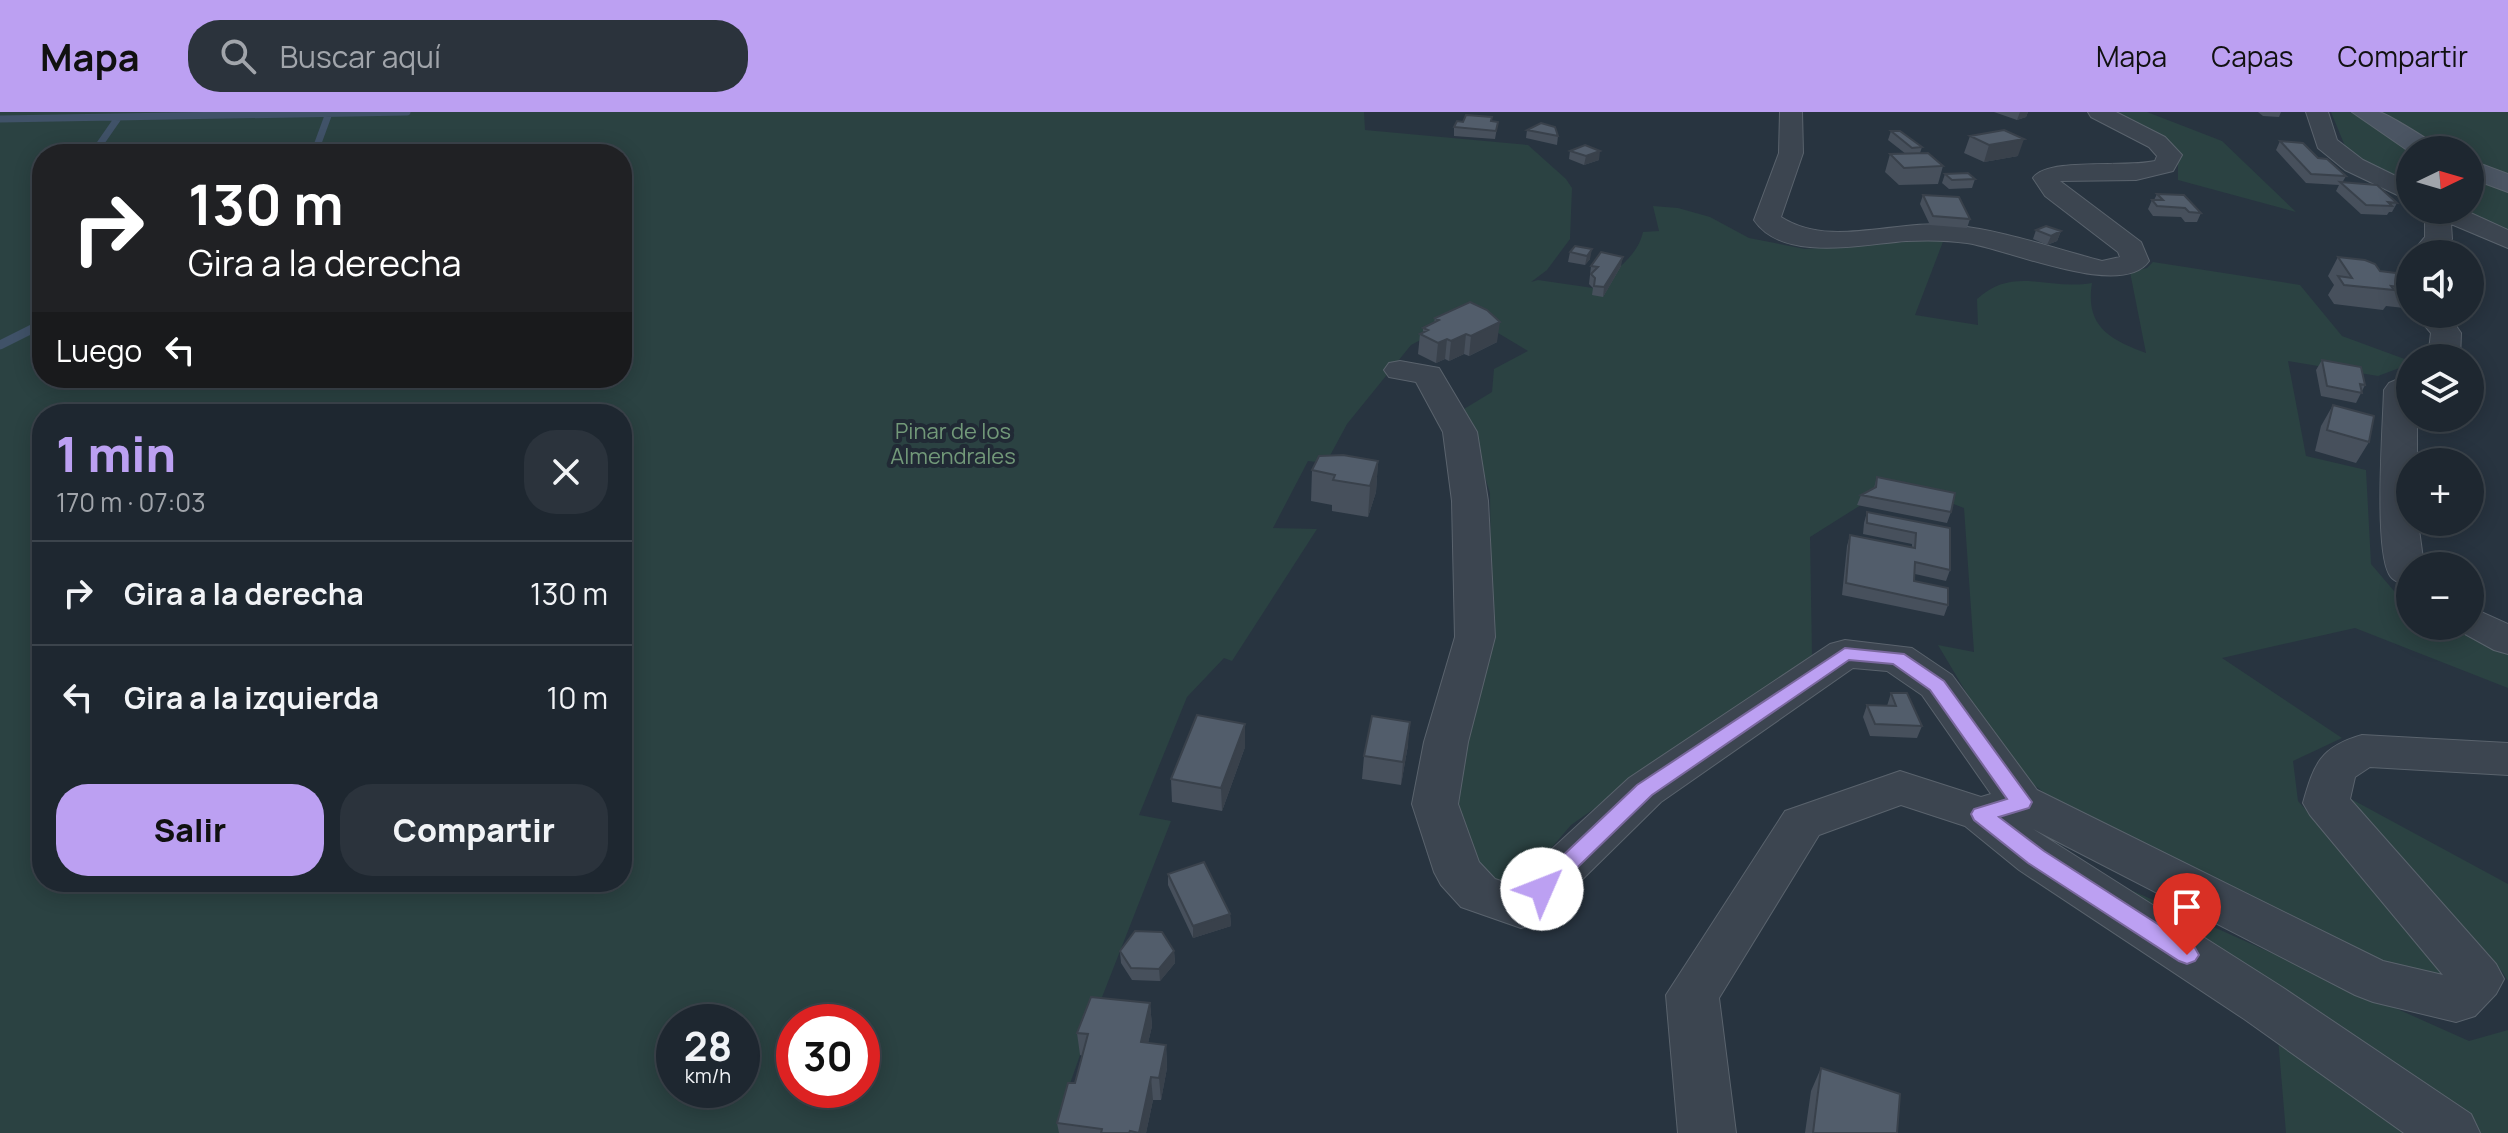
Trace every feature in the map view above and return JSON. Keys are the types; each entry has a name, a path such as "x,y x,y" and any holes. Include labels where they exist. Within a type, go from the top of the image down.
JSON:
{"main road":[{"path":"2364,112 2400,136"},
{"path":"2484,174 2508,184"}],"street":[{"path":"1791,112 1791,153 1767,220 1784,233 1815,241 1919,232 1962,232 2000,239 2102,269 2119,268 2135,261 2131,248 2054,191 2045,178 2061,172 2136,173 2164,166 2170,155 2157,142 2099,112"},
{"path":"2317,112 2326,143 2354,165 2396,186"},
{"path":"2473,224 2508,240"},
{"path":"1400,370 1428,375 1460,432 1470,501 1475,637 1446,742 1435,804 1458,872 1478,893 1521,908 1645,790 1845,654 1897,658 1937,685 2001,808 2036,857 2263,1003 2451,1133"},
{"path":"2400,432 2400,528 2403,552"},
{"path":"2484,628 2508,641"},
{"path":"1707,1133 1692,995 1802,823 1900,788 2001,808 2373,980 2456,1000 2478,979 2326,803 2335,769 2362,751 2508,759"}],"green space":[{"name":"Pinar de los Almendrales","path":"0,112 1364,112 1365,130 1528,145 1566,179 1572,188 1570,239 1547,270 1531,282 1538,280 1593,288 1630,257 1643,232 1659,231 1653,206 1678,208 1710,217 1749,238 1805,249 1944,239 1915,315 1978,325 1977,299 2004,283 2092,283 2092,310 2102,329 2146,353 2130,272 2147,268 2153,262 2300,285 2342,336 2396,356 2396,369 2378,376 2288,361 2306,456 2366,470 2371,564 2396,593 2396,640 2479,640 2508,655 2508,688 2355,628 2222,658 2342,738 2293,761 2298,801 2452,973 2432,980 2351,958 2087,826 2010,766 1938,645 1974,652 1964,508 1951,503 1872,498 1810,537 1812,655 1571,825 1528,875 1492,882 1468,861 1453,798 1491,574 1490,493 1464,409 1492,392 1494,369 1528,351 1468,315 1411,345 1347,424 1326,463 1308,461 1273,528 1317,529 1232,661 1224,658 1187,697 1139,815 1171,821 1065,1098 1059,1133 0,1133"},
{"path":"2104,112 2147,112 2222,141 2296,212 2178,180 2178,150"},
{"path":"2331,112 2508,112 2508,246 2476,224 2484,224 2484,136 2396,136 2396,178 2347,151"},
{"path":"2340,793 2508,884 2508,981 2501,970 2395,866"},
{"path":"2077,866 2469,1041 2508,1030 2508,1133 2481,1133 2258,982"},
{"path":"2278,1038 2428,1133 2286,1133"}],"building":[{"path":"1466,115 1492,117 1491,121 1498,122 1496,131 1454,127 1457,121 1463,122"},
{"path":"1541,123 1555,127 1558,136 1527,130"},
{"path":"2004,130 2024,139 1989,145 1970,136"},
{"path":"1891,131 1900,131 1922,147 1912,148"},
{"path":"2280,141 2303,143 2318,158 2327,159 2346,176 2311,174"},
{"path":"1585,145 1600,151 1586,156 1570,151"},
{"path":"1928,153 1943,166 1904,168 1890,154"},
{"path":"1968,173 1975,179 1952,180 1945,174"},
{"path":"2340,182 2377,185 2396,202 2388,202 2392,206 2366,205"},
{"path":"2157,194 2184,195 2201,213 2189,212 2185,208 2157,206 2152,200 2163,200"},
{"path":"1923,195 1959,197 1970,219 1933,216"},
{"path":"2046,226 2061,231 2051,236 2036,230"},
{"path":"1575,246 1592,249 1587,256 1570,252"},
{"path":"1601,252 1623,257 1604,287 1594,286 1595,278 1591,274 1598,267 1591,266"},
{"path":"2338,257 2365,260 2375,264 2380,271 2396,273 2396,287 2391,286 2394,290 2344,285 2338,276 2352,278"},
{"path":"1470,302 1487,310 1500,322 1471,336 1466,334 1438,343 1420,334 1428,330 1423,328 1439,320 1435,318"},
{"path":"2322,360 2361,367 2365,385 2360,384 2362,393 2327,386"},
{"path":"2333,405 2374,416 2369,442 2327,430"},
{"path":"1343,455 1378,461 1370,486 1333,480 1335,475 1312,470 1319,456"},
{"path":"1877,477 1955,493 1951,512 1861,495 1876,487"},
{"path":"1867,512 1950,528 1950,570 1915,562 1914,581 1948,588 1948,605 1846,583 1850,535 1915,548 1916,533 1867,523"},
{"path":"1891,693 1907,693 1922,726 1875,724 1867,705 1896,706"},
{"path":"1197,715 1245,724 1221,788 1171,779"},
{"path":"1372,716 1410,722 1403,762 1364,756"},
{"path":"1204,862 1230,914 1193,926 1168,874"},
{"path":"1135,931 1162,932 1174,951 1159,969 1131,968 1120,951"},
{"path":"1091,997 1150,1003 1141,1042 1166,1045 1159,1078 1151,1077 1139,1133 1101,1133 1102,1129 1057,1123 1068,1083 1075,1083 1088,1034 1077,1033"},
{"path":"1821,1068 1900,1094 1897,1133 1813,1133"}],"waterway":[{"path":"329,113 407,112"},
{"path":"0,119 329,113"},
{"path":"318,144 329,113"},
{"path":"100,144 118,118"},
{"path":"0,345 32,329"}],"route":[{"path":"1542,889 1645,790 1845,654 1897,658 1937,685 2021,802 1981,814 2036,857 2187,955"}]}
